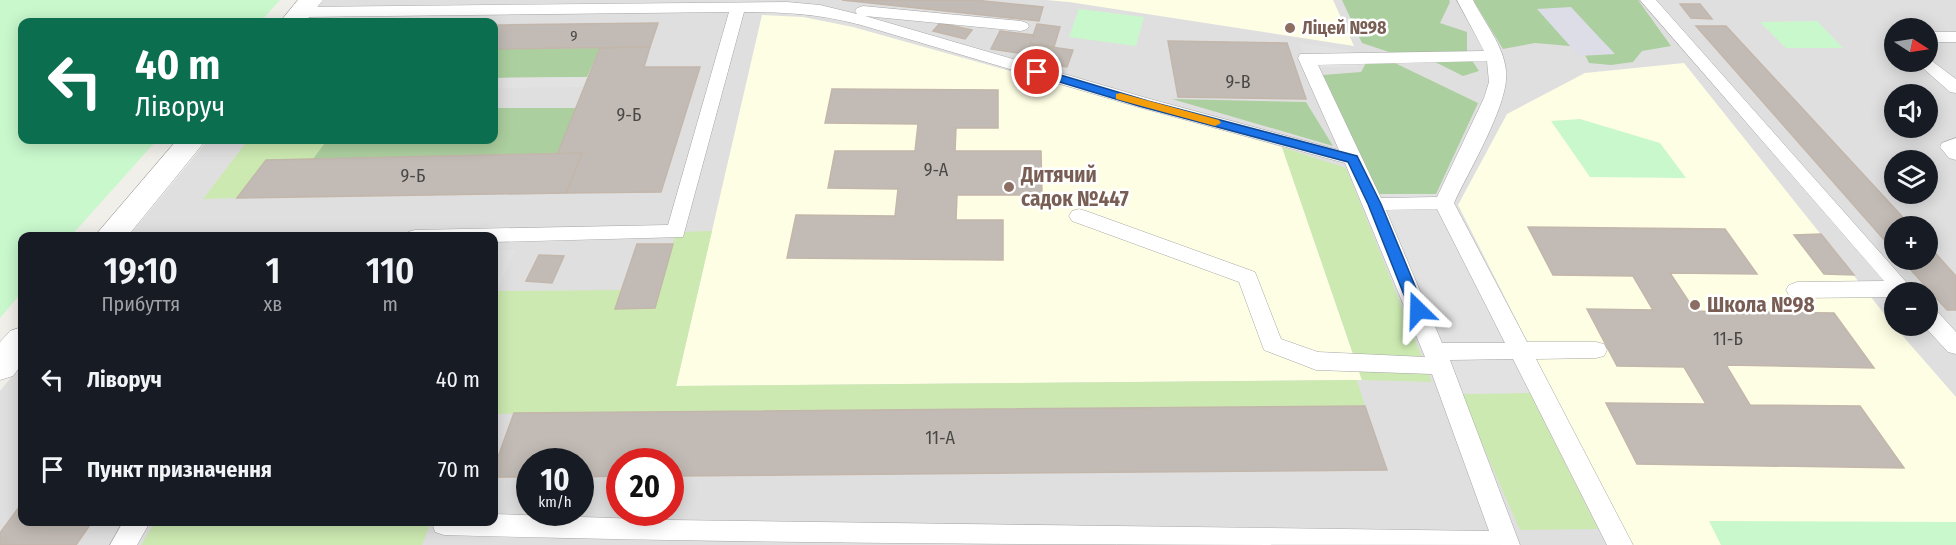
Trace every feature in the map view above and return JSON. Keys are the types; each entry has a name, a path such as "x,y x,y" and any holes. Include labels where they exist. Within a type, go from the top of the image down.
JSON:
{"street":[{"path":"114,232 189,144"},
{"path":"0,366 18,345"}],"lane":[{"path":"1444,203 1491,104 1499,74 1494,56 1465,0"},
{"path":"1648,0 1896,282"},
{"path":"498,235 676,232 738,7"},
{"path":"301,12 787,7 878,12 1021,26"},
{"path":"815,10 866,21 1143,104 1353,159"},
{"path":"1938,37 1956,37"},
{"path":"476,526 669,538 1506,544 1438,359 1374,204 1307,59 1494,56"},
{"path":"1936,72 1956,88"},
{"path":"1956,144 1949,147 1956,154"},
{"path":"1374,204 1444,203"},
{"path":"1444,203 1620,545"},
{"path":"1079,216 1248,278 1272,345 1316,361 1438,359 1519,352 1596,350"},
{"path":"1797,290 1884,289"},
{"path":"1938,327 1956,346"},
{"path":"123,545 135,526"}],"shaded area":[{"path":"324,0 1956,0 1956,545 0,545 0,391 18,369 18,526 498,526 498,232 132,232 205,144 498,144 498,18 308,18"},
{"name":"Ліцей №98","path":"1046,0 1333,0 1354,46 1069,2"},
{"path":"1571,7 1615,54 1579,56 1537,9"},
{"name":"Дитячий садок №447","path":"762,15 803,17 853,27 1282,147 1362,380 676,386"},
{"path":"1299,43 1350,50 1359,67 1311,68"},
{"name":"Школа №98","path":"1684,63 1884,313 1884,336 1903,336 1956,397 1956,545 1631,545 1458,205 1507,114 1585,73"},
{"path":"587,77 583,87 498,88 498,78"},
{"path":"1379,194 1436,194 1530,393 1460,394"},
{"path":"498,250 515,250 498,289"}],"green space":[{"path":"0,0 280,0 264,18 18,18 18,144 153,144 74,232 18,232 18,297 0,318"},
{"path":"1342,0 1449,0 1440,23 1467,32 1467,53 1479,71 1463,76 1435,62 1389,52 1362,43"},
{"path":"1473,0 1638,0 1671,46 1642,51 1633,62 1611,65 1589,63 1581,47 1535,43 1503,49"},
{"path":"1079,9 1144,17 1136,46 1069,37"},
{"path":"1817,21 1843,48 1786,48 1760,22"},
{"path":"600,48 587,77 498,78 498,49"},
{"path":"1372,52 1478,103 1436,194 1379,194 1323,75 1361,72"},
{"path":"1172,99 1306,102 1333,146"},
{"path":"498,108 577,108 557,155 313,159 324,144 498,144"},
{"path":"1580,119 1660,143 1686,178 1590,177 1551,121"},
{"path":"245,144 324,144 313,159 266,160 237,198 203,199"},
{"path":"1282,147 1346,168 1432,382 1362,380"},
{"path":"712,231 676,386 1357,380 1365,406 498,414 498,291 621,290 615,309 655,308 676,232"},
{"path":"1530,393 1598,529 1520,530 1460,394"},
{"path":"1709,521 1956,522 1956,545 1721,545"},
{"path":"153,526 429,526 422,545 141,545"}],"building":[{"path":"842,0 974,0 1043,7 1039,21"},
{"path":"1680,4 1700,4 1712,19 1691,18"},
{"path":"658,23 650,47 498,49 498,25"},
{"path":"940,23 972,30 965,39 933,31"},
{"path":"1037,24 1060,27 1054,47 1030,44"},
{"path":"1696,26 1726,26 1884,197 1884,204 1891,204 1902,216 1884,216 1884,240"},
{"path":"1000,31 1033,35 1030,44 1073,50 1067,67 1035,62 1040,52 1027,50 1025,54 991,49"},
{"path":"1168,41 1287,43 1306,99 1178,97"},
{"path":"650,47 644,67 700,67 661,192 566,193 582,153 557,155 600,48"},
{"path":"832,89 998,90 998,128 956,128 955,151 1041,151 1042,195 957,195 956,220 1003,220 1003,260 787,258 796,215 895,216 898,189 828,188 835,151 915,151 918,124 825,123"},
{"path":"582,153 566,193 237,198 266,160"},
{"path":"1528,227 1725,229 1757,274 1670,273 1695,311 1834,313 1874,368 1726,365 1750,405 1860,406 1904,468 1637,464 1606,403 1706,404 1684,367 1617,366 1587,309 1653,310 1633,276 1553,275"},
{"path":"1821,234 1854,275 1824,274 1794,235"},
{"path":"637,244 673,244 655,308 615,309"},
{"path":"539,255 564,256 552,283 526,281"},
{"path":"1938,256 1956,276 1956,310 1947,310 1938,300 1938,282 1922,282 1911,270 1938,270"},
{"path":"1365,406 1387,470 684,476 684,448 606,448 606,476 594,477 594,448 516,448 516,477 498,477 498,457 514,413"},
{"path":"18,508 18,526 89,526 76,545 0,545 0,533"}],"slow traffic":[{"path":"1120,97 1215,123"}],"place":[{"name":"Ліцей №98","path":"1290,28"},
{"name":"Дитячий садок №447","path":"1009,187"},
{"name":"Школа №98","path":"1695,305"}],"route":[{"path":"1037,72 1143,104 1353,159 1418,310"}]}
